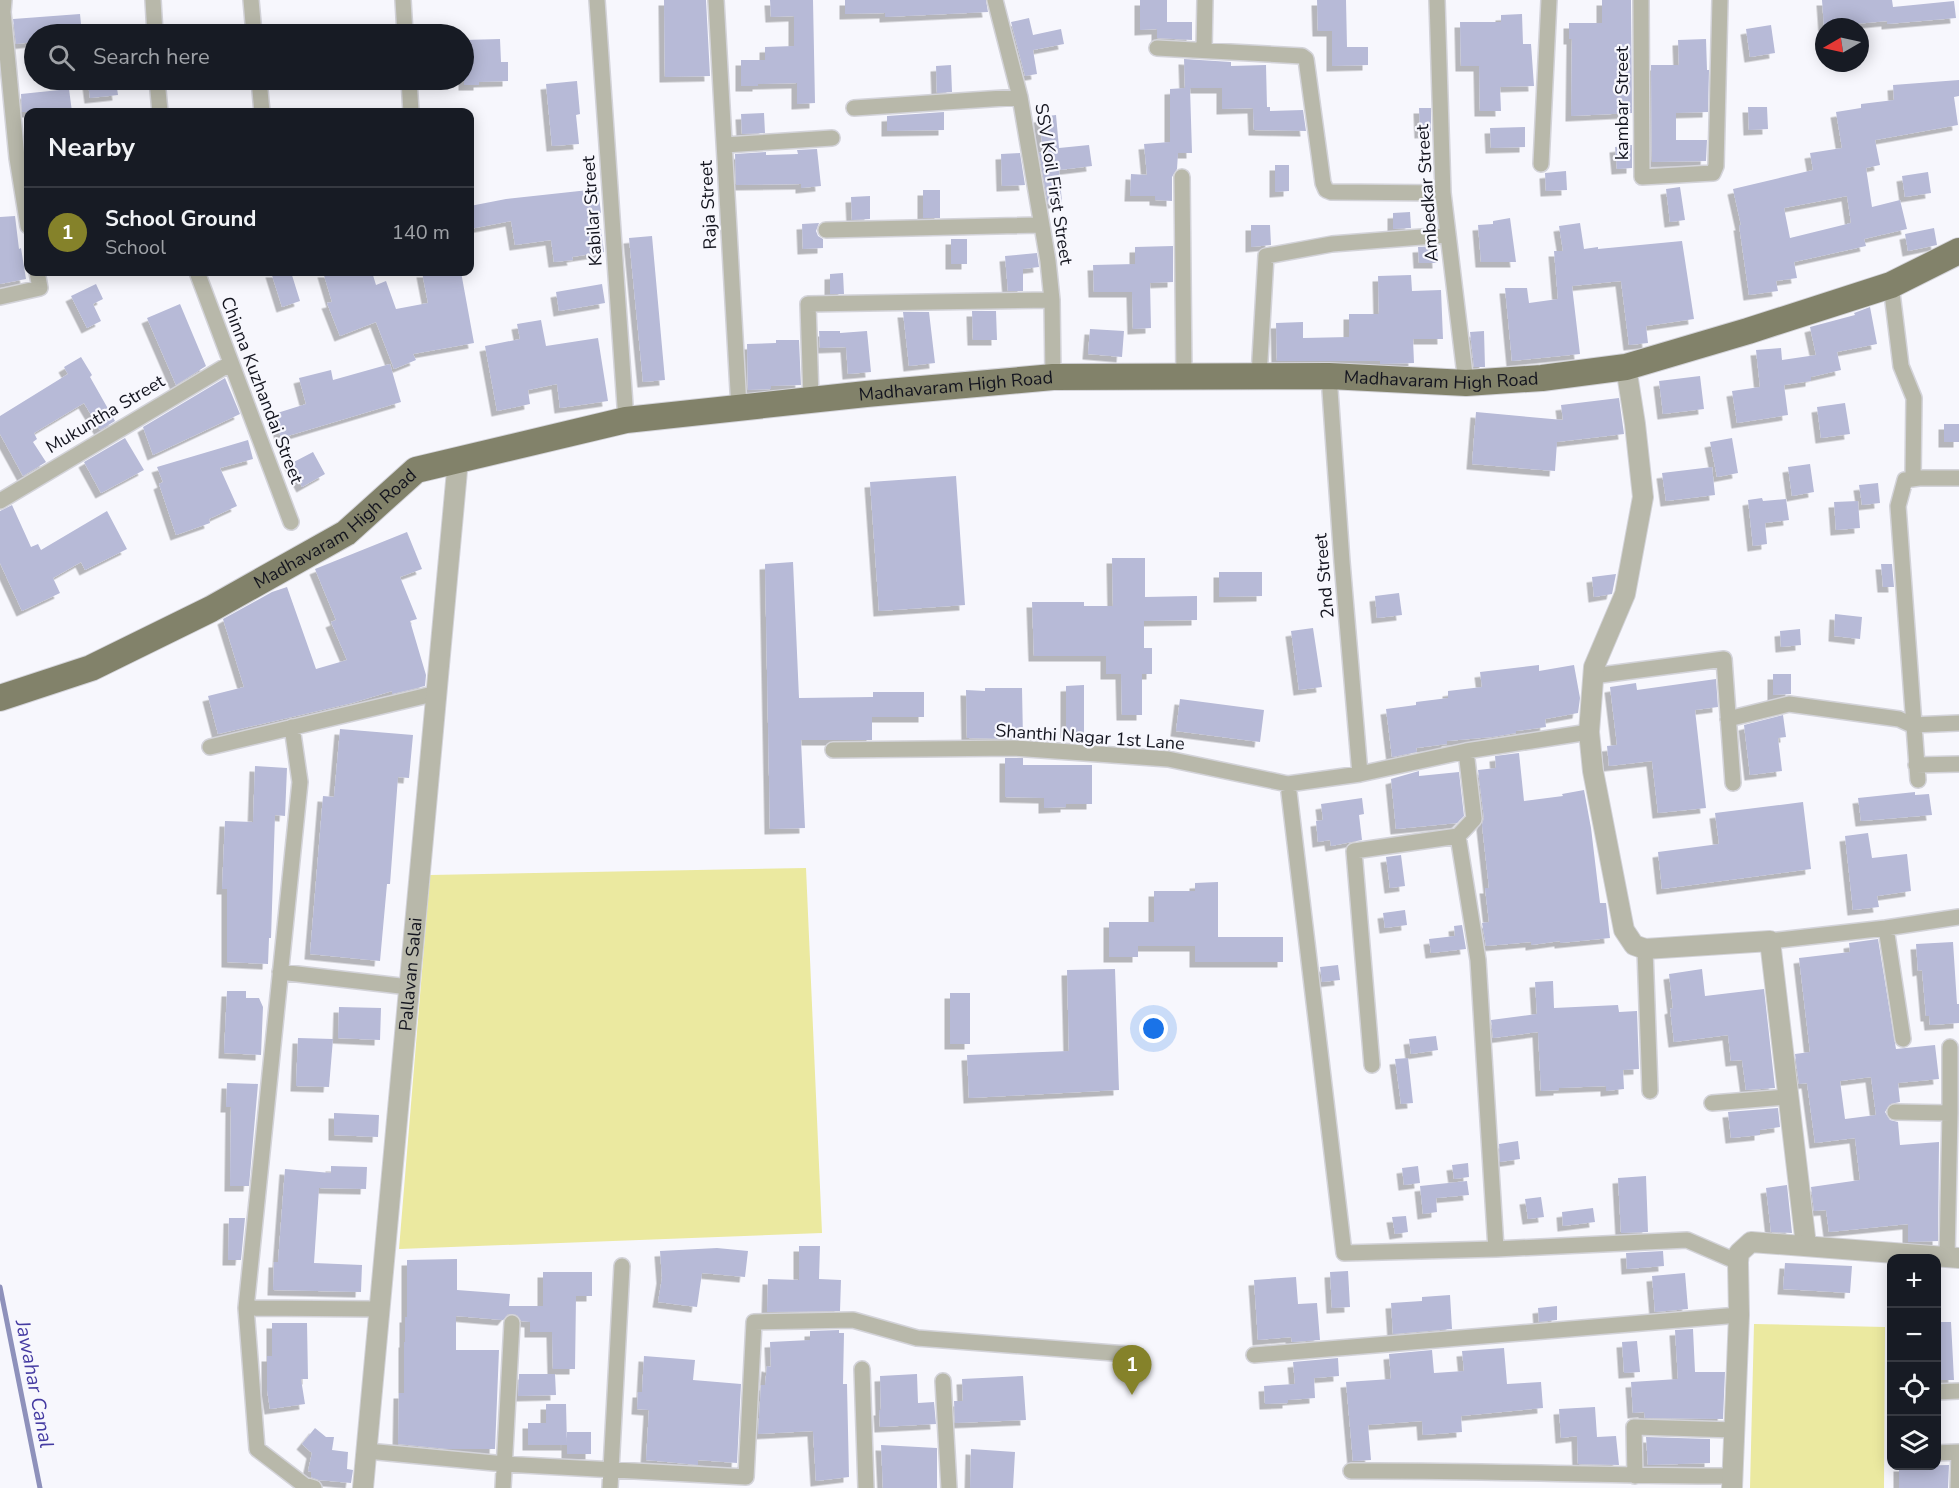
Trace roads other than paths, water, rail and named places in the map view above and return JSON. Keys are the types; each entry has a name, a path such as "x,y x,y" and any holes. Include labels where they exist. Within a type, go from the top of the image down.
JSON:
{"main road":[{"name":"Madhavaram High Road","path":"0,698 92,668 211,609 346,533 416,470 626,420 1053,377 1329,376 1466,383 1542,378 1626,367 1748,331 1891,285 1959,251"}],"street":[{"path":"4,0 3,12 16,158 24,203"},
{"path":"153,0 154,24"},
{"path":"251,0 253,24"},
{"path":"403,0 404,24"},
{"name":"Kabilar Street","path":"597,0 626,420"},
{"name":"Raja Street","path":"716,0 739,408"},
{"name":"SSV Koil First Street","path":"995,0 1020,97 1042,225 1052,300 1053,377"},
{"path":"1204,49 1205,0"},
{"name":"Ambedkar Street","path":"1437,0 1443,193 1466,383"},
{"path":"1541,164 1549,0"},
{"name":"kambar Street","path":"1641,0 1642,177 1713,173 1716,166 1720,0"},
{"path":"1157,48 1295,55 1306,59 1323,183 1326,190 1331,192 1443,193"},
{"path":"158,90 160,108"},
{"path":"260,90 262,108"},
{"path":"410,90 411,108"},
{"path":"854,108 1020,97"},
{"path":"725,145 832,138"},
{"path":"1182,177 1184,377"},
{"path":"826,230 1042,225"},
{"path":"1259,376 1266,256 1332,244 1447,235"},
{"path":"0,297 39,288 38,276"},
{"name":"Chinna Kuzhandai Street","path":"198,276 291,522"},
{"path":"1891,285 1901,366 1914,398 1913,478"},
{"path":"811,400 808,304 1052,300"},
{"name":"Mukuntha Street","path":"0,501 231,363"},
{"path":"1626,367 1643,497 1625,594 1594,667 1589,732 1593,771 1624,930 1634,945 1645,949 1770,941 1959,917"},
{"name":"2nd Street","path":"1329,376 1360,774"},
{"name":"Pallavan Salai","path":"363,1488 459,460"},
{"path":"1959,478 1905,480 1898,506 1917,772 1959,764"},
{"path":"1593,676 1724,659 1733,783"},
{"path":"210,747 437,693"},
{"path":"1728,719 1789,704 1899,718 1912,725 1959,723"},
{"path":"292,728 300,782 246,1308 257,1449 304,1485 314,1488"},
{"name":"Shanthi Nagar 1st Lane","path":"833,750 1014,748 1168,759 1288,784 1360,774 1466,752 1589,732"},
{"path":"1372,1065 1354,851 1458,836 1474,819 1466,752"},
{"path":"1288,784 1344,1253 1688,1240 1738,1262"},
{"path":"1458,836 1478,960 1496,1249"},
{"path":"1886,928 1903,1039"},
{"path":"1770,941 1806,1245"},
{"path":"1645,949 1650,1091"},
{"path":"280,972 409,987"},
{"path":"1352,1471 1457,1470 1733,1482 1739,1253 1751,1242 1953,1258 1950,1047"},
{"path":"1712,1103 1787,1097"},
{"path":"1895,1112 1950,1113"},
{"path":"610,1488 622,1266"},
{"path":"246,1308 379,1309"},
{"path":"1254,1355 1739,1315"},
{"path":"367,1451 505,1464 746,1477 754,1322 853,1320 917,1338 1127,1354"},
{"path":"504,1488 512,1323"},
{"path":"862,1370 866,1488"},
{"path":"943,1381 949,1488"},
{"path":"1941,1392 1959,1391"},
{"path":"1635,1476 1635,1427 1735,1430"},
{"path":"1941,1453 1959,1452 1958,1488"}],"waterway":[{"name":"Jawahar Canal","path":"0,1287 40,1488"}],"place":[{"name":"School Ground","path":"1132,1395"}]}
